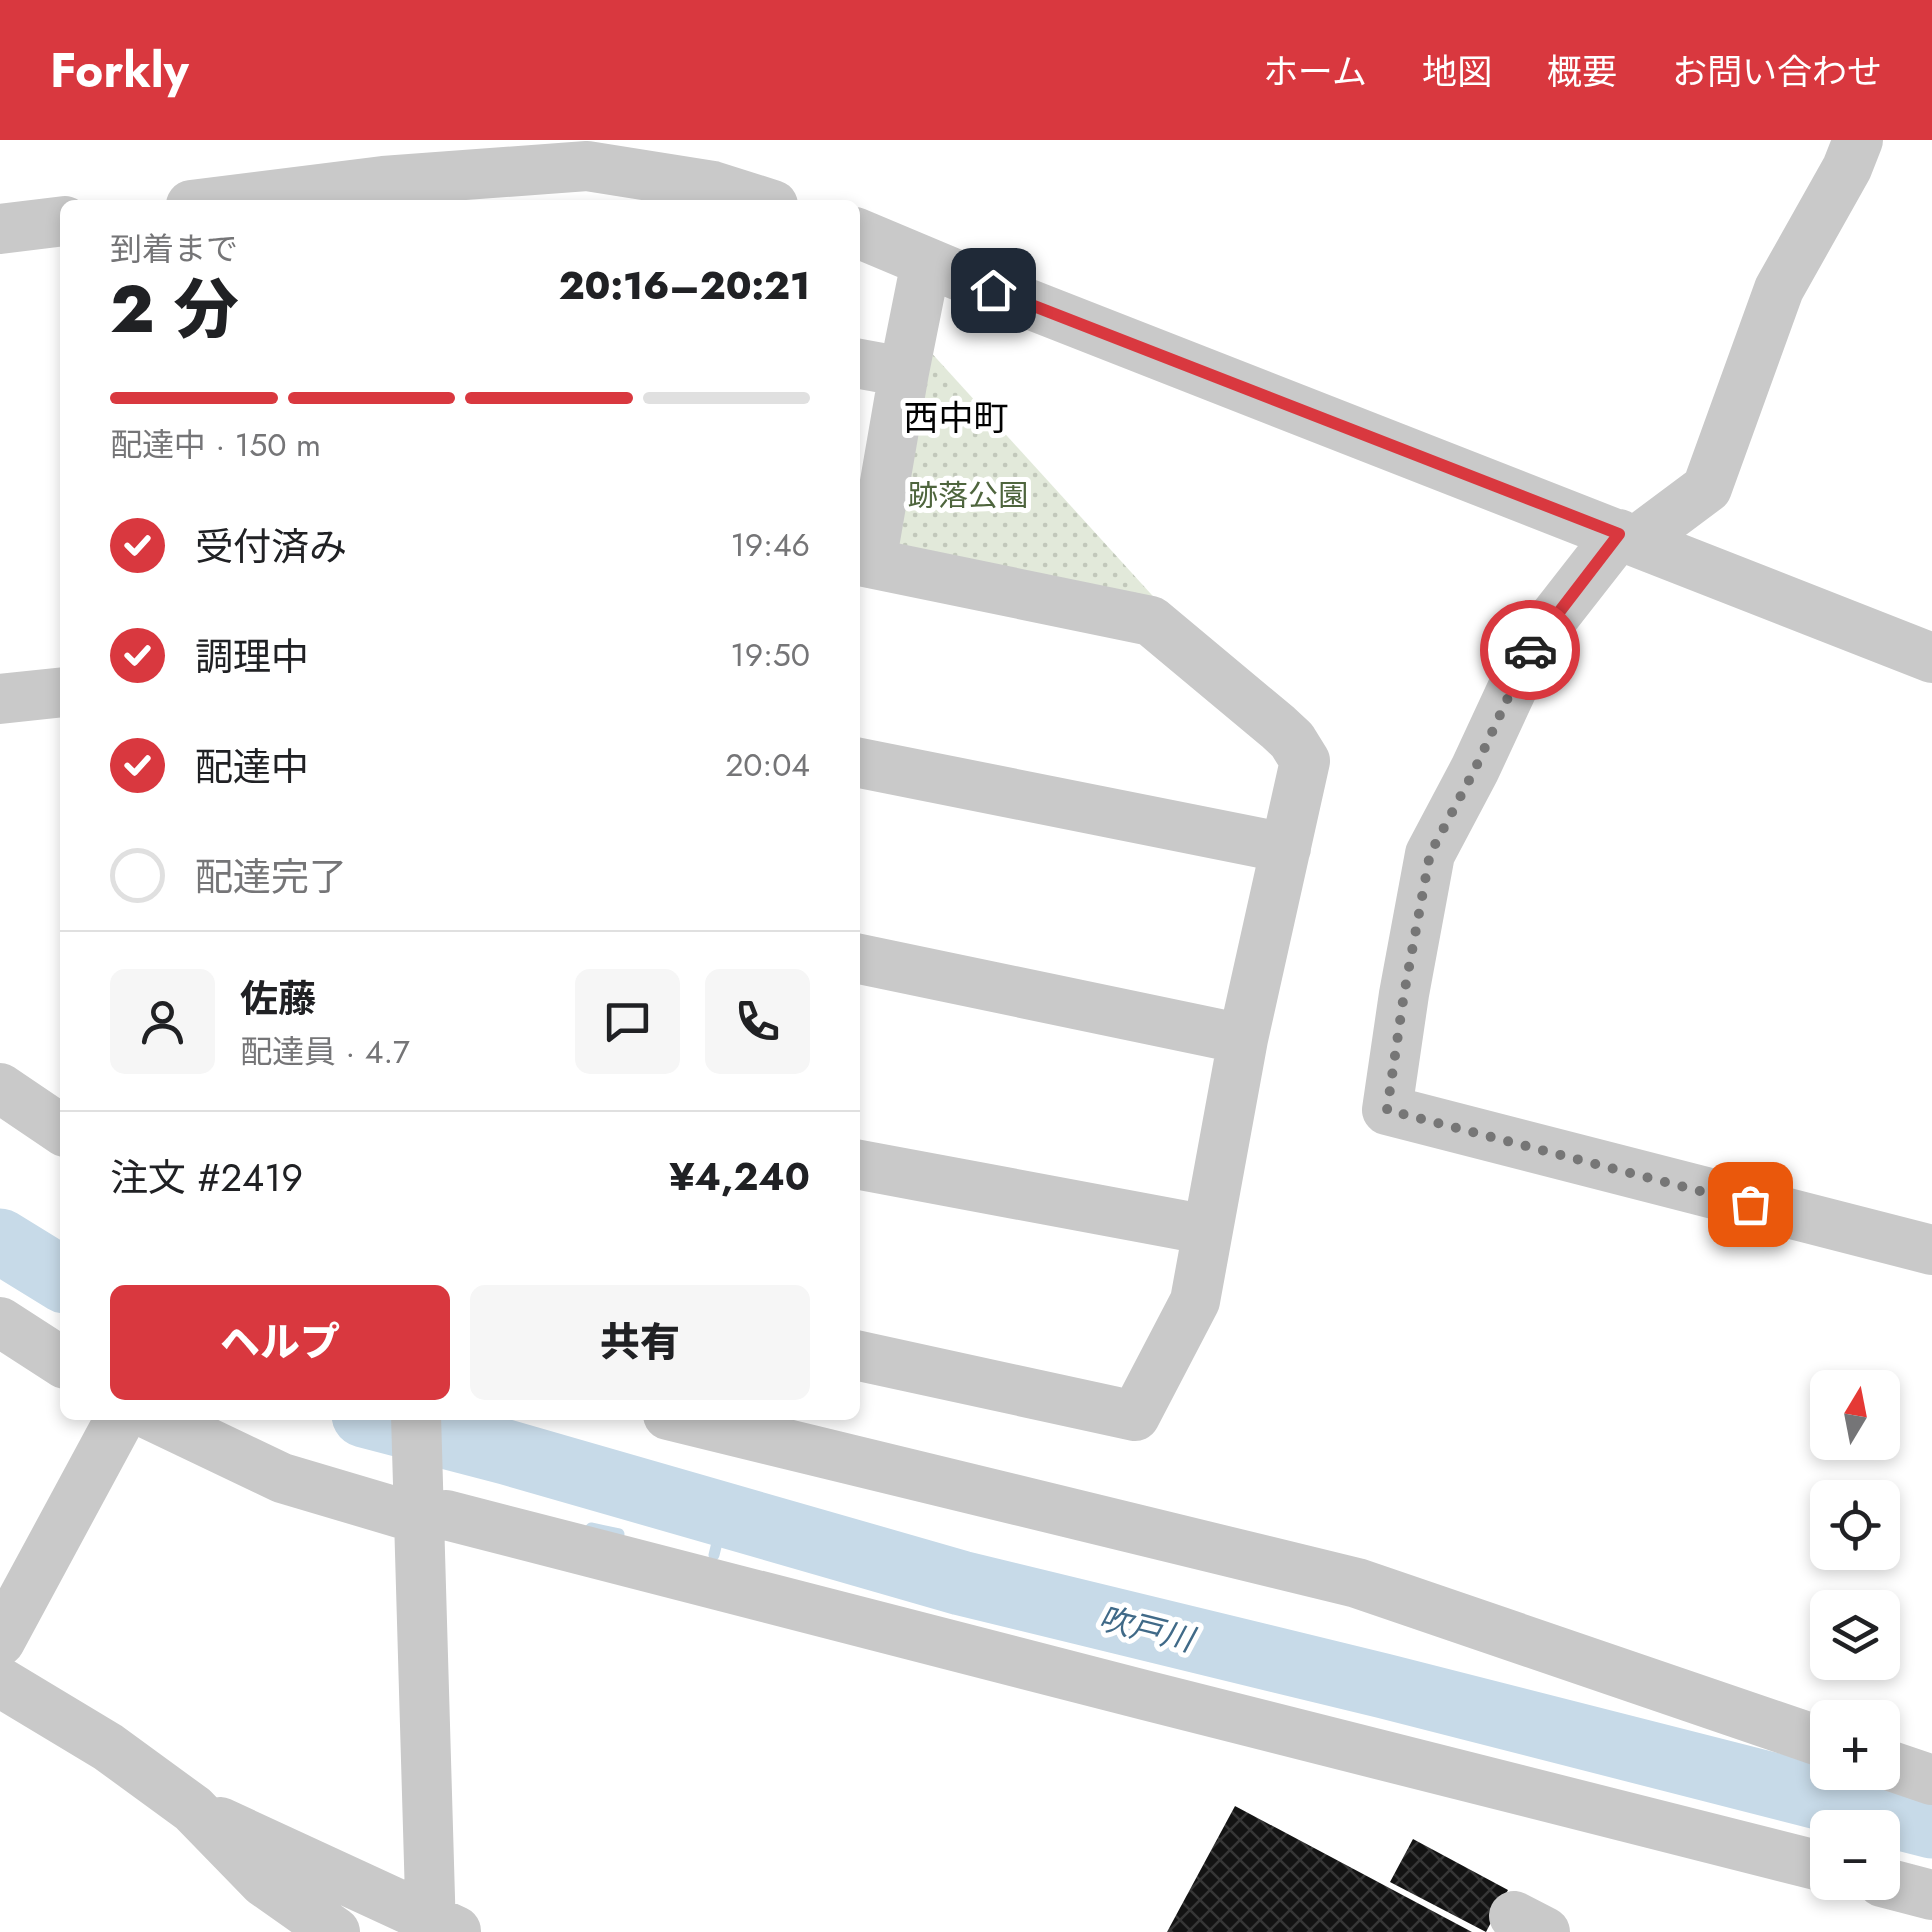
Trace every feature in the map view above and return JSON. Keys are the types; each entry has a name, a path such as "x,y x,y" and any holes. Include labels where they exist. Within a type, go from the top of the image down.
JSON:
{"street":[{"path":"1858,140 1847,168 1779,289 1707,488 1628,537 1533,644 1430,854 1387,1110 1932,1250"},
{"path":"224,200 382,175 587,166 713,186 756,200"},
{"path":"0,229 60,222"},
{"path":"860,234 993,290 1932,658"},
{"path":"860,1356 1135,1416 1195,1301 1243,1039 1304,761 1292,740 1278,727 1151,621 863,562 926,262"},
{"path":"860,364 904,372"},
{"path":"0,699 60,693"},
{"path":"860,763 1286,848"},
{"path":"860,959 1243,1039"},
{"path":"0,1088 60,1129"},
{"path":"860,1165 1208,1230"},
{"path":"0,1322 60,1361"},
{"path":"0,1641 119,1420"},
{"path":"160,1420 282,1478 420,1520 446,1516 1810,1863"},
{"path":"193,1809 441,1927 416,1420"},
{"path":"689,1420 1357,1583 1810,1738"},
{"path":"0,1682 108,1746 193,1809 264,1882 335,1932"},
{"path":"1900,1769 1932,1780"},
{"path":"1900,1887 1932,1895"}],"green space":[{"name":"跡落公園","path":"927,348 1161,605 900,554 890,539"}],"building":[{"path":"1235,1806 1472,1932 1167,1932"},
{"path":"1413,1839 1508,1890 1486,1932 1390,1882"}],"waterway":[{"name":"吹戸川","path":"0,1241 60,1278"},
{"name":"吹戸川","path":"383,1420 961,1583 1932,1826"},
{"path":"714,1555 724,1514"},
{"path":"591,1528 619,1534"}],"way so far":[{"path":"1530,650 1430,854 1387,1110 1750,1204"}],"district":[{"name":"西中町","path":"956,418"}],"route":[{"path":"993,290 1619,534 1530,650"}]}
